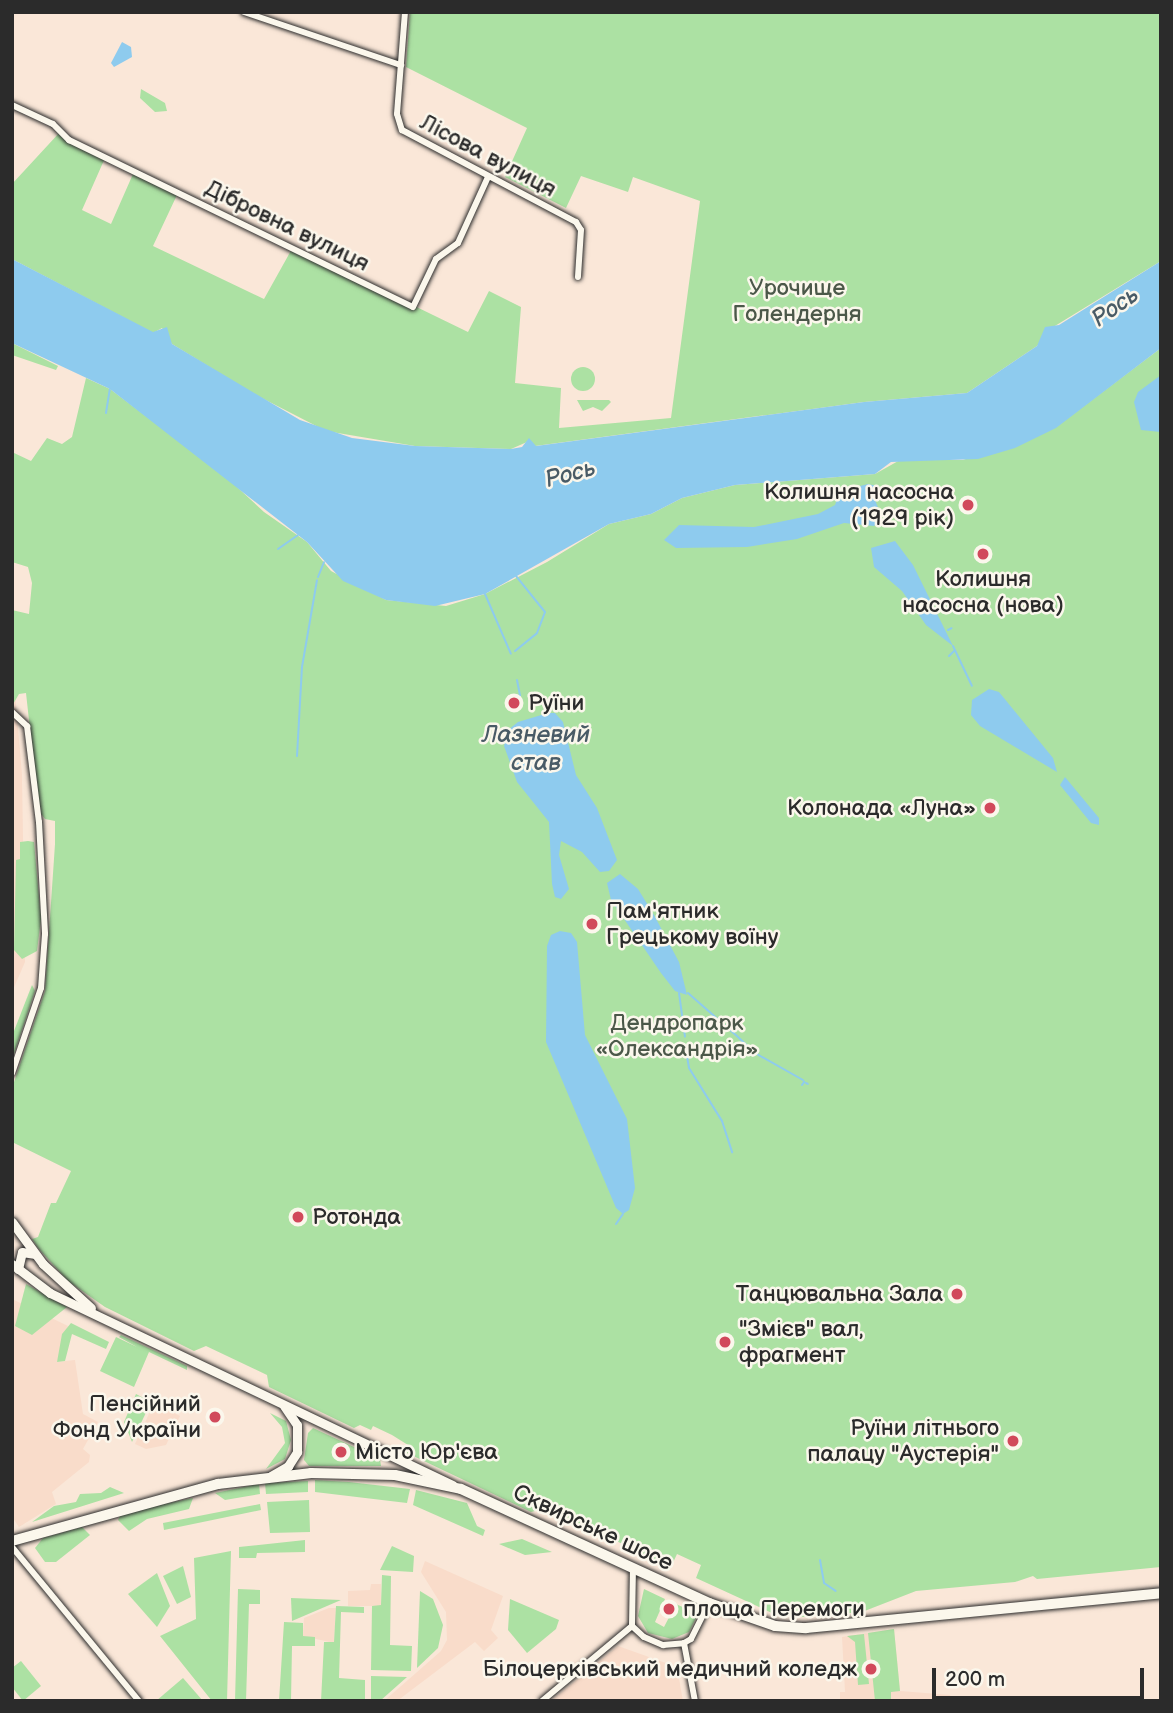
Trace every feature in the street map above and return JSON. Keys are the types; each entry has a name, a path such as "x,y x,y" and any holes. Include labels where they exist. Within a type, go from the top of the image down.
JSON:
{"main road":[{"path":"12,1222 35,1254 95,1312"},
{"path":"35,1254 22,1252 15,1266 50,1293 95,1312 461,1489"},
{"path":"269,1477 288,1466 298,1443 296,1423 281,1402"},
{"name":"Сквирське шосе","path":"12,1541 191,1489 269,1477 396,1475 461,1489 709,1603 775,1626 806,1628 1161,1593"}],"street":[{"path":"244,12 401,65"},
{"path":"269,21 272,12"},
{"name":"Лісова вулиця","path":"405,12 397,114 402,130 576,222 580,230 578,277"},
{"name":"Дібровна вулиця","path":"12,105 53,124 69,140 413,307 436,259 458,243 488,177"},
{"path":"12,712 26,726 39,822 45,934 41,988 12,1073"},
{"path":"12,1547 139,1701"},
{"path":"542,1701 632,1626 633,1567"},
{"path":"695,1701 684,1643 709,1603"},
{"path":"632,1626 663,1645 684,1643"}],"shaded area":[{"path":"12,658 22,775 25,962 12,992"},
{"path":"12,1299 68,1326 57,1362 75,1360 83,1414 98,1422 83,1449 90,1455 89,1462 52,1492 56,1504 19,1527 12,1517"},
{"path":"154,1403 180,1416 166,1445 146,1449 135,1444"},
{"path":"425,1561 503,1596 491,1630 498,1638 484,1651 475,1642 397,1701 384,1701 441,1651 447,1640 446,1612 421,1572"},
{"path":"371,1584 381,1584 381,1606 348,1606 348,1591 370,1590"},
{"path":"336,1608 334,1643 303,1636 304,1618"},
{"name":"Білоцерківський медичний коледж","path":"894,1629 900,1691 950,1695 953,1701 840,1701 840,1692 845,1692 842,1637"},
{"path":"618,1646 677,1667 683,1701 551,1701"}],"green space":[{"name":"Урочище Голендерня","path":"410,12 1161,12 1161,261 1050,329 1037,346 967,393 864,402 535,446 527,442 511,449 415,446 326,431 252,393 172,344 162,328 153,333 12,259 12,184 60,132 105,158 82,210 111,224 133,174 177,195 153,246 264,299 293,247 468,332 489,291 521,307 515,383 561,388 559,428 671,418 700,201 633,177 628,192 581,176 566,208 505,177 527,128 406,67"},
{"path":"141,89 165,103 167,111 155,112 140,98"},
{"path":"12,343 58,366 56,370 12,355"},
{"name":"Дендропарк «Олександрія»","path":"1161,348 1161,1567 1037,1579 1033,1576 1015,1582 916,1591 862,1612 803,1617 772,1613 696,1578 701,1565 677,1554 671,1567 547,1508 531,1512 405,1452 408,1445 392,1435 373,1426 371,1430 360,1425 354,1428 269,1387 267,1375 206,1346 194,1351 105,1307 68,1281 38,1248 32,1239 38,1237 51,1203 56,1203 71,1171 12,1142 12,1088 45,991 55,821 45,819 39,811 26,693 19,694 12,706 12,610 29,614 32,583 28,567 12,562 12,452 31,461 47,438 62,444 72,437 86,378 110,389 225,476 264,512 307,542 331,571 386,600 446,606 485,594 547,562 609,524 651,514 682,498 735,485 875,474 900,460 963,460 1056,427"},
{"path":"583,367 594,374 595,379 588,390 583,391 572,384 571,379 578,368"},
{"path":"577,400 611,402 602,411 593,407 583,411"},
{"path":"20,842 34,842 41,919 37,951 22,959 14,950 16,860 20,859"},
{"path":"32,985 35,991 12,1060 12,1036"},
{"path":"26,1284 67,1307 32,1335 15,1326"},
{"path":"71,1323 109,1342 106,1349 72,1334 65,1361 57,1362 62,1334"},
{"path":"121,1335 187,1366 187,1370 149,1352 134,1387 100,1371 116,1337 137,1347 119,1337"},
{"path":"136,1394 151,1402 132,1442 124,1422"},
{"path":"270,1413 286,1421 291,1440 285,1459 266,1469 285,1443 282,1427"},
{"path":"313,1428 380,1459 381,1466 309,1466 304,1460 308,1433"},
{"path":"315,1480 410,1489 407,1503 315,1492"},
{"path":"308,1481 308,1492 266,1494 265,1483"},
{"path":"259,1484 260,1494 225,1500 215,1493"},
{"path":"110,1487 124,1493 32,1522 54,1506 76,1502 80,1494 101,1493"},
{"path":"416,1490 467,1503 477,1526 485,1530 483,1536 413,1505"},
{"path":"193,1498 189,1509 147,1519 129,1531 118,1520 121,1513"},
{"path":"309,1500 310,1532 270,1533 267,1502"},
{"path":"260,1504 261,1510 164,1530 163,1523"},
{"path":"82,1527 90,1535 56,1562 45,1562 35,1548 43,1538"},
{"path":"522,1539 552,1552 525,1555 499,1544"},
{"path":"305,1540 305,1552 257,1553 256,1558 239,1558 239,1547"},
{"path":"392,1546 414,1556 413,1572 380,1570"},
{"path":"231,1551 227,1701 212,1701 160,1636 196,1619 194,1558"},
{"path":"183,1566 191,1597 177,1604 163,1576"},
{"path":"157,1573 170,1606 157,1627 128,1594"},
{"path":"382,1575 391,1576 390,1645 412,1646 411,1671 371,1670 372,1606 381,1605"},
{"path":"238,1589 260,1590 260,1604 249,1604 246,1701 235,1701"},
{"path":"644,1589 665,1599 655,1622 664,1627 676,1604 698,1614 689,1632 672,1639 648,1633 638,1616"},
{"path":"420,1591 433,1599 443,1625 438,1648 417,1668"},
{"path":"291,1598 341,1600 292,1621"},
{"path":"510,1599 559,1620 556,1629 527,1653 508,1630"},
{"path":"336,1606 364,1607 364,1613 341,1612 339,1678 365,1680 365,1701 321,1701 324,1642 334,1642"},
{"path":"284,1622 303,1623 303,1636 315,1637 315,1646 292,1646 291,1701 279,1701"},
{"path":"894,1629 900,1691 891,1692 891,1701 875,1701 868,1633"},
{"path":"864,1634 869,1684 858,1685 855,1642 847,1636"},
{"path":"21,1661 41,1686 23,1701 12,1687 12,1668"},
{"path":"371,1676 407,1677 380,1701 371,1701"},
{"path":"183,1678 203,1701 156,1701"}],"water":[{"path":"122,42 131,47 132,57 114,67 111,63"},
{"name":"Рось","path":"12,259 153,332 167,327 172,344 300,420 352,438 415,446 511,449 522,447 529,438 536,446 864,402 967,393 1037,346 1045,327 1059,325 1161,261 1161,348 1056,428 1015,448 978,459 891,462 875,474 735,485 682,498 651,514 609,524 485,594 435,606 386,600 343,581 307,542 110,389 12,343"},
{"path":"1161,375 1161,432 1141,430 1134,402 1138,392"},
{"path":"868,484 877,486 875,500 882,517 874,526 844,523 797,539 747,547 676,548 664,540 679,525 754,527 818,514 835,505 840,491"},
{"path":"895,541 913,565 953,646 926,625 902,591 874,567 871,548"},
{"path":"989,689 999,692 1053,758 1057,772 980,726 971,715 972,700"},
{"name":"Лазневий став","path":"555,713 563,722 576,775 597,808 617,860 609,871 600,872 582,852 561,841 559,855 569,889 561,899 555,897 552,884 549,822 517,782 504,746 508,730 518,722"},
{"path":"1065,777 1099,818 1099,825 1091,823 1060,785"},
{"path":"620,874 638,889 654,915 679,962 687,995 675,991 611,900 607,883"},
{"path":"560,931 571,933 577,942 585,1035 627,1119 635,1188 629,1210 623,1214 616,1208 546,1042 547,946 551,935"}],"waterway":[{"path":"106,413 110,389"},
{"path":"278,549 298,535"},
{"path":"318,577 324,562"},
{"path":"515,651 537,633 545,612 516,576"},
{"path":"297,756 302,667 317,580"},
{"path":"485,594 511,654"},
{"path":"948,630 952,628"},
{"path":"953,646 972,686"},
{"path":"949,656 955,650"},
{"path":"517,680 520,696"},
{"path":"679,993 685,1037"},
{"path":"688,993 738,1037"},
{"path":"739,1038 755,1053 803,1080"},
{"path":"685,1045 689,1068 722,1121 732,1152"},
{"path":"616,1224 623,1214"},
{"path":"820,1560 824,1583 836,1591"}],"place":[{"name":"Колишня насосна (1929 рік)","path":"968,505"},
{"name":"Колишня насосна (нова)","path":"983,554"},
{"name":"Руїни","path":"514,703"},
{"name":"Колонада «Луна»","path":"990,808"},
{"name":"Пам'ятник Грецькому воїну","path":"592,924"},
{"name":"Ротонда","path":"298,1217"},
{"name":"Танцювальна Зала","path":"957,1294"},
{"name":"\"Змієв\" вал, фрагмент","path":"725,1342"},
{"name":"Пенсійний Фонд України","path":"215,1417"},
{"name":"Руїни літнього палацу \"Аустерія\"","path":"1013,1441"},
{"name":"Місто Юр'єва","path":"341,1452"},
{"name":"площа Перемоги","path":"669,1609"},
{"name":"Білоцерківський медичний коледж","path":"871,1669"}]}
